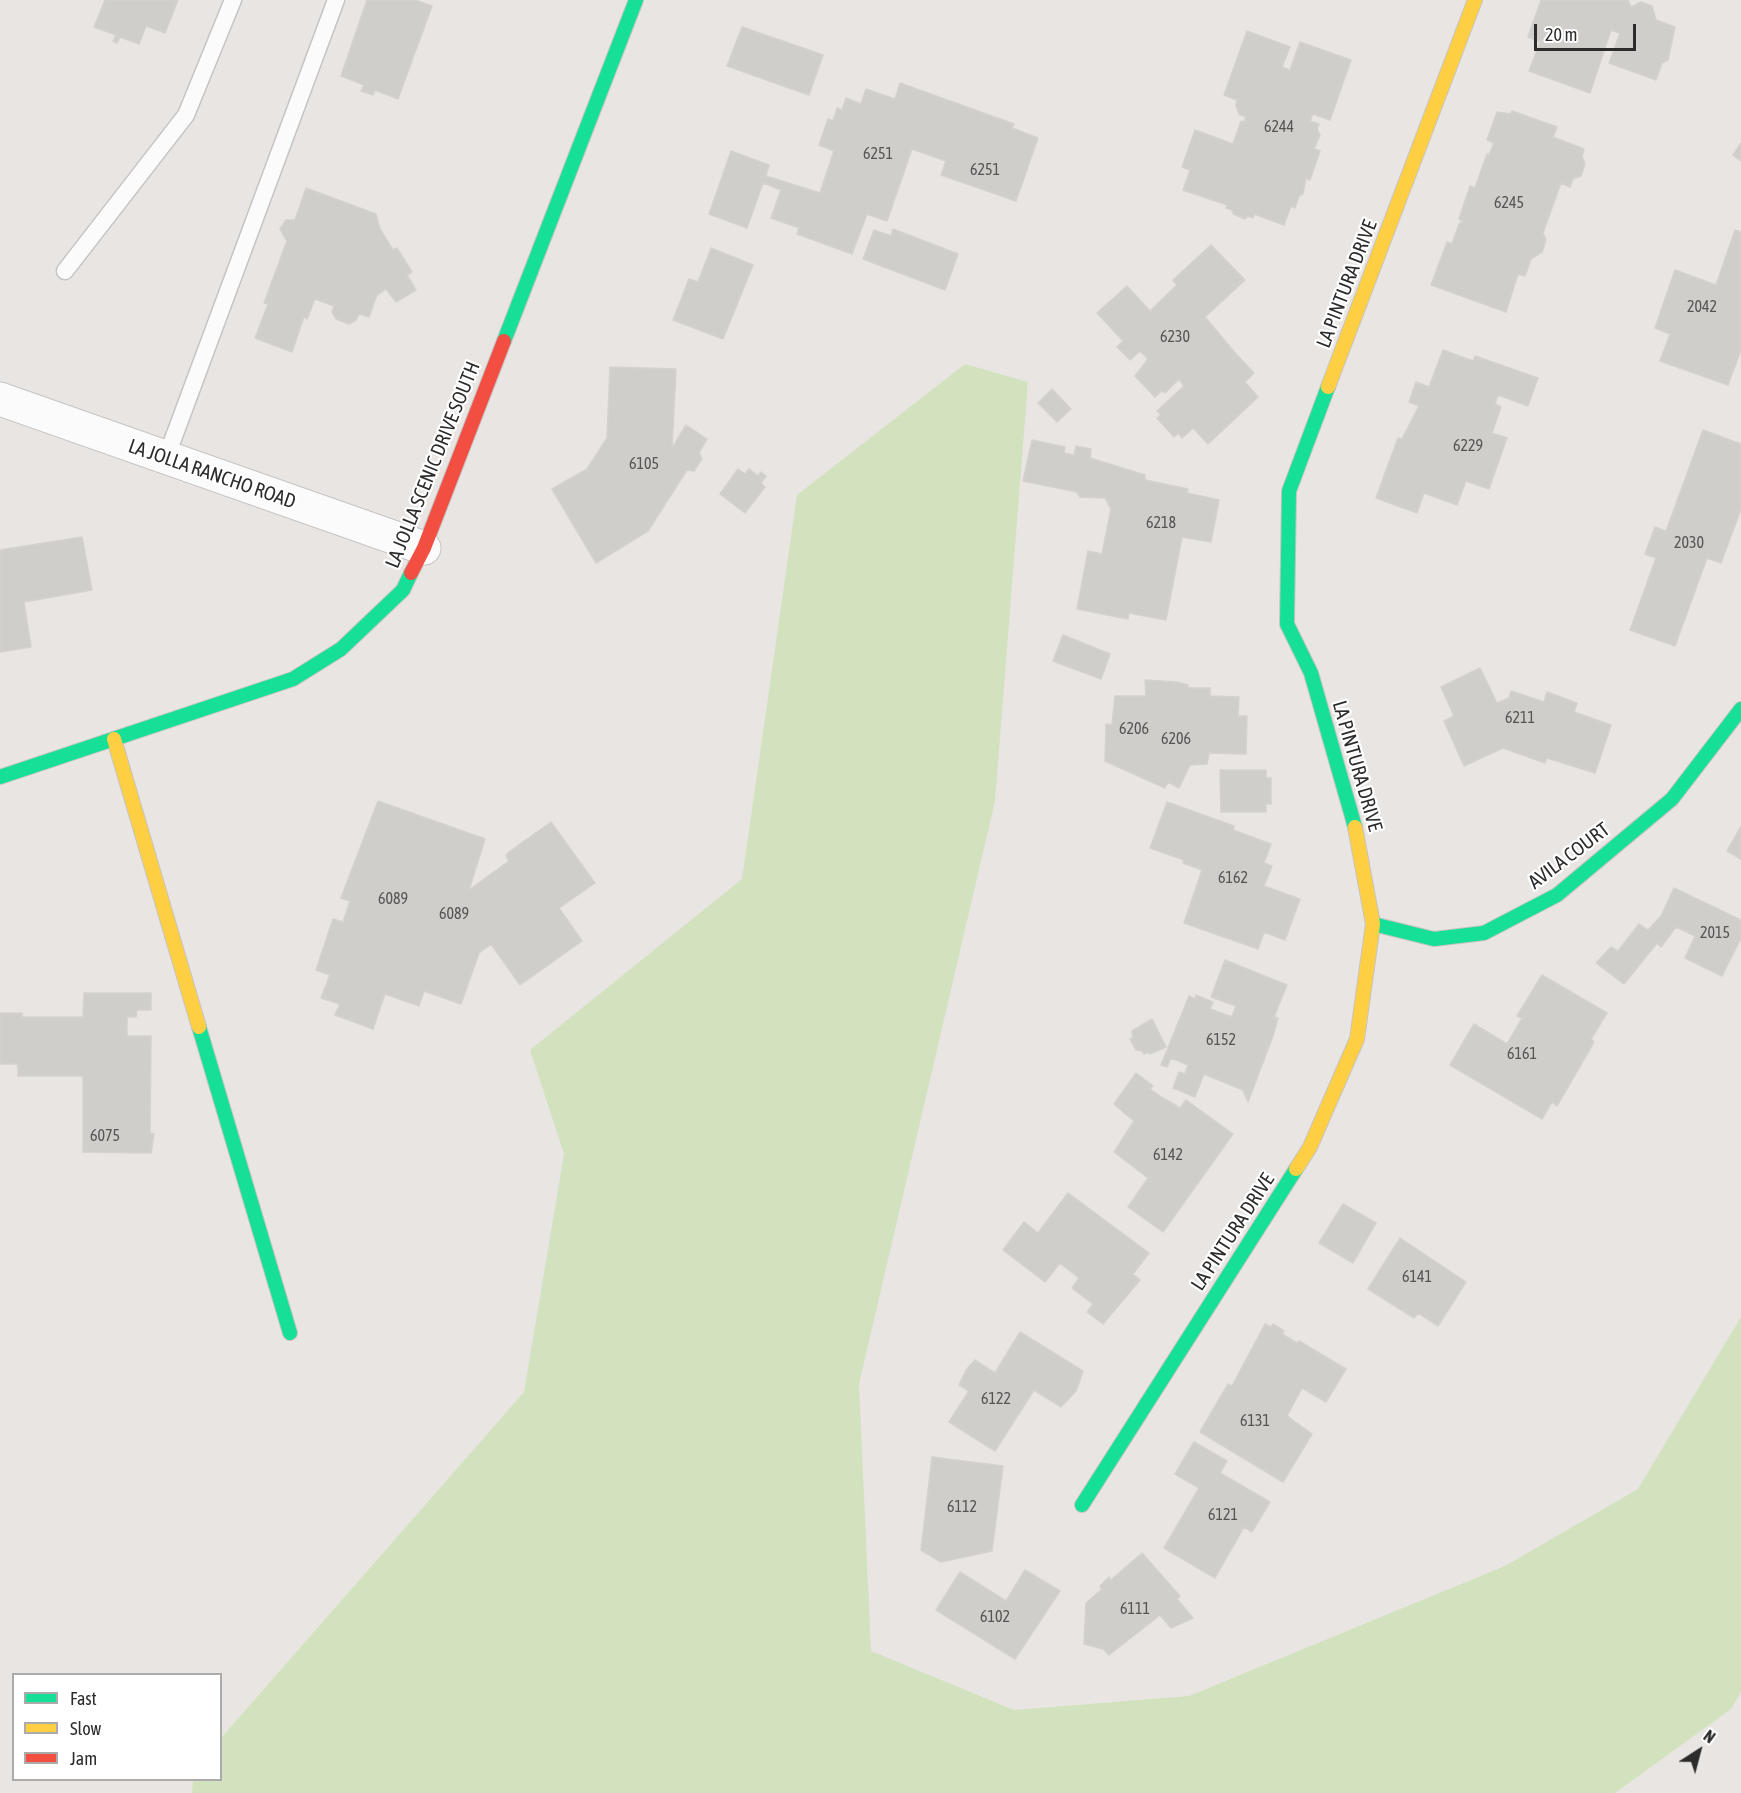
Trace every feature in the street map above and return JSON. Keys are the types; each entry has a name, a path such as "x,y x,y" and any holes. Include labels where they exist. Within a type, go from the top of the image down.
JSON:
{"street":[{"name":"LA JOLLA SCENIC DRIVE SOUTH","path":"0,777 293,679 341,649 403,590 424,548 636,0"},
{"name":"LA PINTURA DRIVE","path":"1082,1505 1310,1148 1357,1039 1372,924 1357,833 1311,673 1287,624 1289,491 1475,0"},
{"name":"LA JOLLA RANCHO ROAD","path":"0,399 424,548"},
{"name":"AVILA COURT","path":"1372,924 1434,939 1484,933 1557,895 1672,799 1741,709"},
{"path":"114,739 290,1333"}],"lane":[{"path":"65,271 186,116 233,0"},
{"path":"166,458 336,0"}],"green space":[{"path":"965,364 1028,382 995,801 859,1384 871,1651 1014,1710 1189,1696 1505,1566 1638,1489 1741,1317 1741,1692 1731,1709 1615,1793 192,1793 193,1781 222,1781 222,1737 524,1392 564,1154 530,1050 742,879 797,495"}],"building":[{"path":"105,0 178,0 165,33 146,26 139,44 120,37 117,43 113,41 116,35 94,27"},
{"path":"367,0 415,0 432,6 398,99 375,90 373,95 361,91 364,85 341,76"},
{"path":"1541,0 1628,0 1631,7 1641,2 1652,6 1656,20 1675,27 1668,60 1662,63 1656,80 1609,63 1620,33 1611,30 1590,93 1529,71 1540,42 1528,37"},
{"path":"742,27 823,55 809,95 727,66"},
{"path":"1247,31 1290,47 1282,67 1290,70 1300,42 1351,60 1330,120 1313,114 1310,121 1319,124 1317,129 1320,135 1314,149 1320,151 1310,180 1306,178 1303,194 1299,196 1295,208 1291,206 1284,225 1254,214 1253,218 1248,216 1245,219 1233,214 1232,210 1226,208 1227,205 1183,190 1190,170 1182,167 1195,130 1233,144 1241,121 1244,122 1246,117 1239,114 1237,100 1224,95"},
{"path":"900,83 1014,124 1012,128 1038,138 1016,201 941,175 946,161 912,149 887,221 867,214 852,254 797,234 799,228 771,218 781,190 763,183 747,228 709,214 731,151 769,165 766,176 820,193 834,151 819,145 828,119 833,121 837,108 842,110 846,98 861,104 866,89 895,99"},
{"path":"1512,111 1557,127 1553,137 1584,149 1582,156 1585,164 1581,176 1573,179 1570,187 1561,183 1543,233 1546,240 1542,252 1531,259 1525,276 1518,274 1506,312 1431,285 1447,242 1452,244 1459,224 1463,221 1459,219 1470,186 1475,188 1487,154 1489,155 1494,143 1487,140 1497,112 1510,114"},
{"path":"1741,143 1741,161 1733,155"},
{"path":"306,188 376,214 380,229 393,250 397,248 412,272 407,275 416,290 396,302 386,289 377,295 369,317 359,314 356,320 349,324 336,319 332,312 334,306 315,299 307,319 304,317 292,352 255,338 268,304 264,303 287,241 280,229 286,220 295,220"},
{"path":"893,229 958,254 945,290 863,259 874,230 891,236"},
{"path":"1735,230 1741,232 1741,350 1728,385 1660,361 1670,334 1655,328 1675,270 1716,285"},
{"path":"1211,245 1245,280 1205,317 1236,354 1232,360 1237,355 1254,373 1245,382 1258,397 1208,444 1193,428 1182,438 1178,433 1174,437 1157,418 1161,415 1157,411 1184,386 1179,379 1165,393 1162,391 1155,397 1135,376 1148,359 1140,351 1130,360 1117,347 1123,341 1097,313 1127,286 1150,311 1177,285 1173,280"},
{"path":"711,248 753,265 723,339 673,320 689,279 698,282"},
{"path":"1443,350 1473,361 1475,356 1538,378 1528,406 1498,395 1495,404 1501,407 1492,433 1507,438 1489,489 1466,481 1457,505 1424,493 1417,513 1376,498 1398,438 1402,439 1419,406 1409,402 1416,382 1429,387"},
{"path":"610,367 676,369 672,448 686,425 707,439 699,453 702,459 694,471 687,470 648,531 596,563 552,489 587,469 607,438"},
{"path":"1052,389 1071,409 1057,422 1038,403"},
{"path":"1703,430 1741,444 1741,509 1721,563 1707,558 1675,646 1630,630 1656,558 1645,554 1655,527 1666,531"},
{"path":"1032,440 1065,447 1064,453 1074,455 1076,446 1091,449 1090,458 1145,475 1145,480 1188,489 1187,493 1219,500 1211,542 1182,537 1166,620 1129,613 1128,619 1077,609 1088,551 1102,554 1111,509 1105,498 1080,497 1077,492 1023,481"},
{"path":"738,469 745,474 749,469 758,476 761,472 766,476 761,483 765,487 745,513 720,494"},
{"path":"82,537 92,590 24,602 31,647 0,652 0,550"},
{"path":"1063,635 1110,654 1101,679 1053,661"},
{"path":"1480,668 1497,703 1509,698 1511,691 1544,702 1547,692 1577,703 1574,712 1611,725 1595,773 1547,758 1545,763 1503,748 1464,766 1444,721 1454,716 1441,687"},
{"path":"1145,680 1176,682 1188,685 1188,688 1210,688 1210,696 1239,697 1238,716 1247,716 1246,754 1209,753 1207,764 1190,765 1179,788 1168,782 1165,788 1105,761 1106,724 1112,725 1115,696 1146,696"},
{"path":"1220,770 1266,770 1266,778 1271,778 1271,804 1266,804 1266,812 1221,812"},
{"path":"378,801 485,839 469,890 509,861 506,856 509,852 551,822 595,883 559,908 582,941 520,985 491,944 479,953 461,1004 424,991 419,1006 385,994 373,1029 335,1015 340,1004 321,998 330,975 316,970 333,919 343,922 350,901 341,898"},
{"path":"1167,802 1234,826 1233,830 1271,844 1264,863 1272,866 1264,886 1300,899 1285,940 1264,932 1258,949 1184,923 1202,870 1183,863 1184,860 1150,848"},
{"path":"1741,826 1741,859 1727,851"},
{"path":"1674,888 1741,920 1741,938 1722,976 1685,958 1695,936 1676,927 1661,947 1657,943 1624,984 1596,963 1611,947 1618,951 1639,924 1648,930 1661,916"},
{"path":"1225,960 1287,985 1274,1017 1278,1018 1273,1036 1248,1102 1243,1090 1204,1074 1195,1097 1173,1088 1179,1072 1185,1074 1188,1065 1171,1058 1167,1067 1161,1065 1189,996 1195,999 1196,995 1213,1002 1210,1009 1232,1017 1236,1006 1211,997"},
{"path":"1542,975 1607,1013 1591,1039 1594,1042 1557,1106 1552,1102 1542,1119 1450,1065 1474,1024 1507,1044 1522,1018 1517,1016"},
{"path":"84,993 151,993 151,1010 137,1010 136,1017 127,1017 127,1036 151,1036 150,1133 154,1134 151,1153 83,1152 83,1076 18,1076 18,1064 0,1064 0,1013 22,1013 22,1017 83,1017"},
{"path":"1152,1019 1166,1047 1150,1054 1148,1052 1144,1054 1136,1050 1130,1039 1133,1038 1132,1031"},
{"path":"1136,1073 1153,1086 1150,1089 1163,1098 1180,1108 1186,1100 1233,1134 1163,1232 1128,1207 1148,1178 1114,1152 1134,1121 1114,1104"},
{"path":"1068,1193 1149,1253 1133,1274 1140,1280 1103,1324 1087,1312 1093,1304 1072,1288 1079,1278 1060,1263 1045,1282 1003,1250 1024,1222 1038,1233"},
{"path":"1343,1204 1376,1223 1353,1263 1319,1243"},
{"path":"1400,1238 1466,1282 1438,1326 1418,1313 1414,1318 1368,1289"},
{"path":"1265,1324 1271,1327 1273,1324 1284,1331 1282,1334 1297,1343 1299,1341 1346,1369 1326,1402 1302,1388 1287,1416 1312,1434 1283,1482 1200,1432 1228,1384 1232,1386"},
{"path":"1020,1332 1083,1371 1076,1391 1061,1407 1034,1390 995,1451 949,1422 969,1391 959,1385 966,1370 975,1360 995,1373"},
{"path":"1194,1442 1227,1461 1220,1473 1270,1502 1252,1532 1244,1527 1215,1578 1164,1548 1199,1488 1175,1474"},
{"path":"932,1457 1003,1466 992,1551 941,1562 921,1550"},
{"path":"1142,1553 1180,1596 1177,1599 1193,1618 1171,1628 1160,1615 1109,1655 1103,1649 1084,1644 1086,1603 1102,1589 1100,1586 1109,1577 1111,1580"},
{"path":"1025,1570 1060,1591 1015,1659 936,1610 960,1572 1006,1601"}],"traffic: fast":[{"path":"504,341 636,0"},
{"path":"1328,387 1289,491 1287,624 1311,673 1355,827"},
{"path":"0,777 293,679 341,649 403,590 411,573"},
{"path":"1373,924 1434,939 1484,933 1557,895 1672,799 1741,709"},
{"path":"199,1027 290,1333"},
{"path":"1082,1505 1296,1169"}],"traffic: slow":[{"path":"1328,387 1475,0"},
{"path":"114,739 199,1027"},
{"path":"1296,1169 1310,1147 1357,1039 1373,924 1355,827"}],"traffic: jam":[{"path":"411,573 424,548 504,341"}]}
